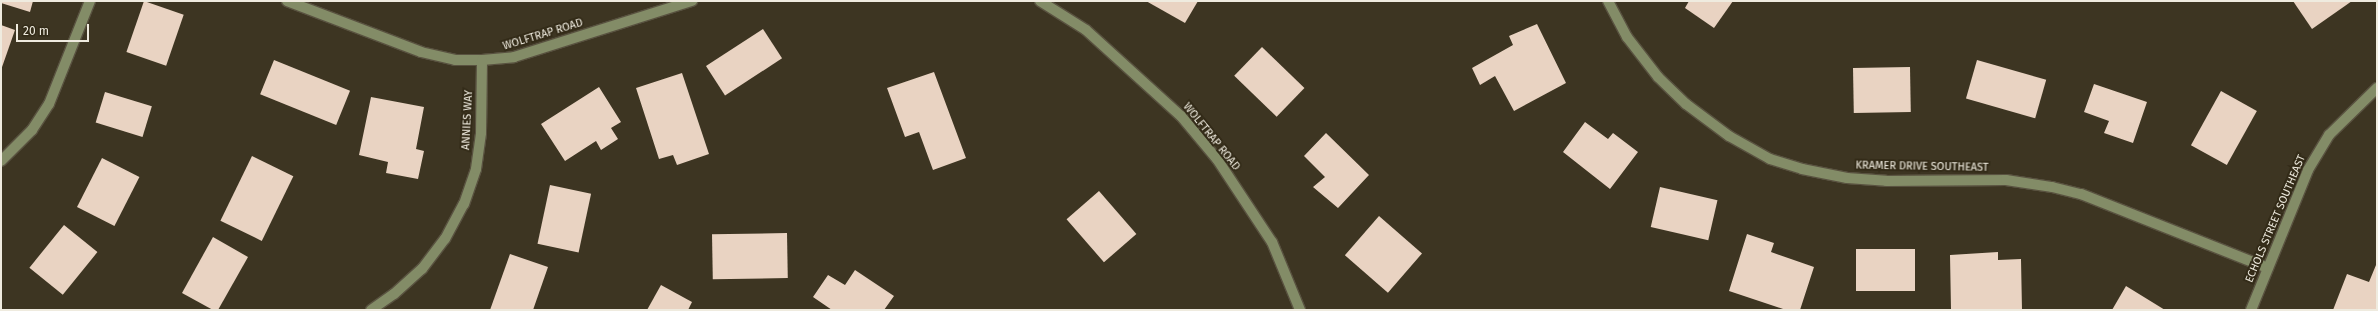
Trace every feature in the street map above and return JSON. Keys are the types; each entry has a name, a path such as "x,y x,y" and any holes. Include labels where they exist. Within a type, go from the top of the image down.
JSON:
{"street":[{"path":"1,161 32,130 49,104 90,1"},
{"name":"WOLFTRAP ROAD","path":"287,1 421,52 455,60 482,60 514,57 692,1"},
{"name":"WOLFTRAP ROAD","path":"1040,1 1052,4 1086,30 1182,116 1217,159 1272,242 1300,310"},
{"name":"KRAMER DRIVE SOUTHEAST","path":"1608,1 1627,37 1658,77 1686,104 1729,136 1770,158 1802,169 1847,178 1886,181 2006,180 2052,187 2081,194 2268,268"},
{"name":"ANNIES WAY","path":"371,310 394,294 422,269 446,239 464,204 476,169 481,133 482,60"},
{"name":"ECHOLS STREET SOUTHEAST","path":"2251,310 2308,170 2329,135 2377,88"}],"building":[{"path":"1,1 33,1 30,12 1,3"},
{"path":"144,1 184,15 166,66 126,52"},
{"path":"1146,1 1198,1 1185,23"},
{"path":"1689,1 1733,1 1714,28 1685,8"},
{"path":"2293,1 2352,1 2312,29"},
{"path":"1537,24 1566,83 1514,111 1495,76 1480,85 1472,68 1513,45 1509,36"},
{"path":"1,25 15,30 1,70"},
{"path":"763,29 782,58 725,95 706,66"},
{"path":"1262,47 1304,88 1277,117 1234,76"},
{"path":"274,60 350,91 336,125 260,94"},
{"path":"1977,60 2046,80 2035,118 1966,98"},
{"path":"1910,67 1911,112 1854,113 1853,68"},
{"path":"934,72 966,158 933,170 919,132 905,137 887,88"},
{"path":"682,73 709,154 677,165 673,155 659,159 636,88"},
{"path":"2094,84 2147,102 2133,143 2104,133 2109,121 2084,112"},
{"path":"599,87 621,122 611,128 618,139 601,150 596,141 565,161 541,124"},
{"path":"2221,91 2257,111 2227,165 2191,145"},
{"path":"105,92 152,106 143,137 96,123"},
{"path":"371,97 424,107 416,149 424,151 418,179 386,173 388,162 359,155"},
{"path":"1585,122 1608,139 1613,133 1638,152 1610,189 1563,152"},
{"path":"1326,133 1369,175 1338,208 1313,187 1325,177 1304,156"},
{"path":"252,156 293,176 262,241 220,221"},
{"path":"102,158 139,177 114,226 77,207"},
{"path":"550,185 591,194 579,252 538,244"},
{"path":"1660,187 1717,200 1708,240 1651,227"},
{"path":"1099,191 1136,234 1104,262 1067,219"},
{"path":"1379,216 1422,253 1388,293 1345,255"},
{"path":"64,225 97,252 63,295 29,268"},
{"path":"787,233 788,278 713,279 712,234"},
{"path":"1747,234 1774,243 1771,252 1814,267 1800,310 1786,310 1729,291"},
{"path":"213,237 248,257 218,310 213,310 182,293"},
{"path":"1856,249 1915,249 1915,291 1856,291"},
{"path":"1998,252 1998,260 2021,259 2022,310 1951,310 1950,255"},
{"path":"510,254 548,267 533,310 490,310"},
{"path":"2376,265 2377,310 2333,310 2347,274 2369,282"},
{"path":"855,270 894,296 884,310 832,310 813,297 828,275 845,285"},
{"path":"661,285 692,302 688,310 647,310"},
{"path":"2126,286 2165,310 2112,310"}]}
